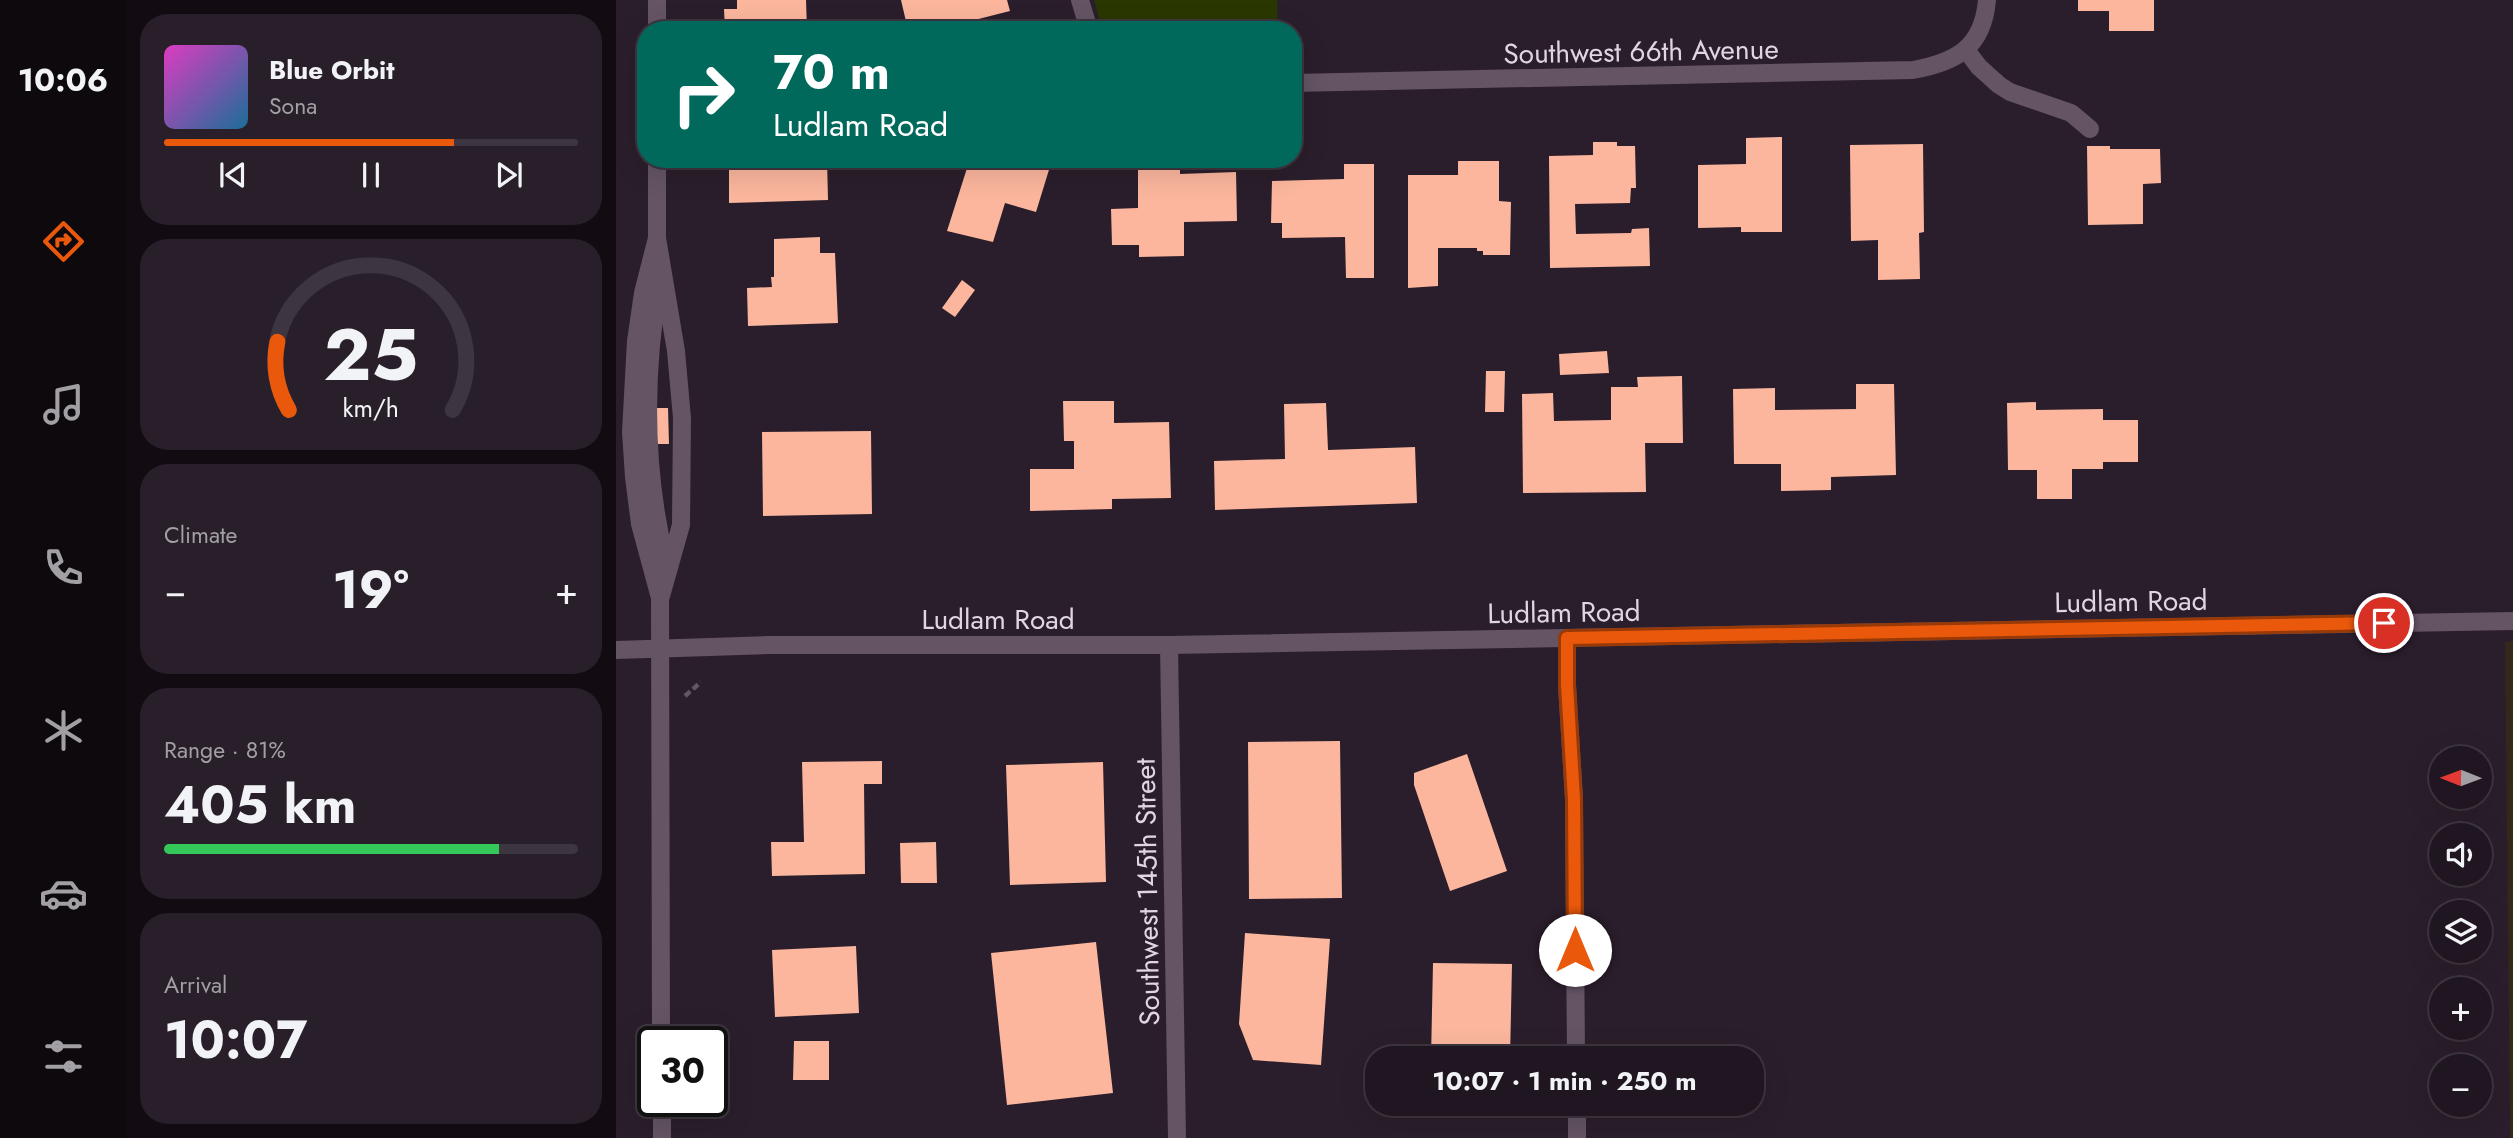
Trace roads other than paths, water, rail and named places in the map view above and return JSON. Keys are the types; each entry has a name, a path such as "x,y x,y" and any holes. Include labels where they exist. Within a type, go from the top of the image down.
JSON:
{"street":[{"path":"657,0 657,21"},
{"path":"1080,0 1086,21"},
{"name":"Southwest 66th Avenue","path":"1302,83 1892,72 1931,67 1966,50 1979,36 1987,0"},
{"path":"1966,50 1983,72 1999,85 2010,92 2071,113 2090,129"},
{"path":"657,168 657,238 676,351 682,418 681,525 660,598"},
{"path":"657,238 643,293 636,341 631,432 640,524 660,598 662,1026"},
{"path":"662,267 650,338 648,407 656,524 668,571"},
{"name":"Ludlam Road","path":"616,650 769,645 1169,645 2513,621"},
{"path":"1567,638 1574,799 1576,1046"},
{"name":"Southwest 145th Street","path":"1169,645 1177,1138"},
{"path":"1577,1116 1577,1138"},
{"path":"662,1117 662,1138"}]}
